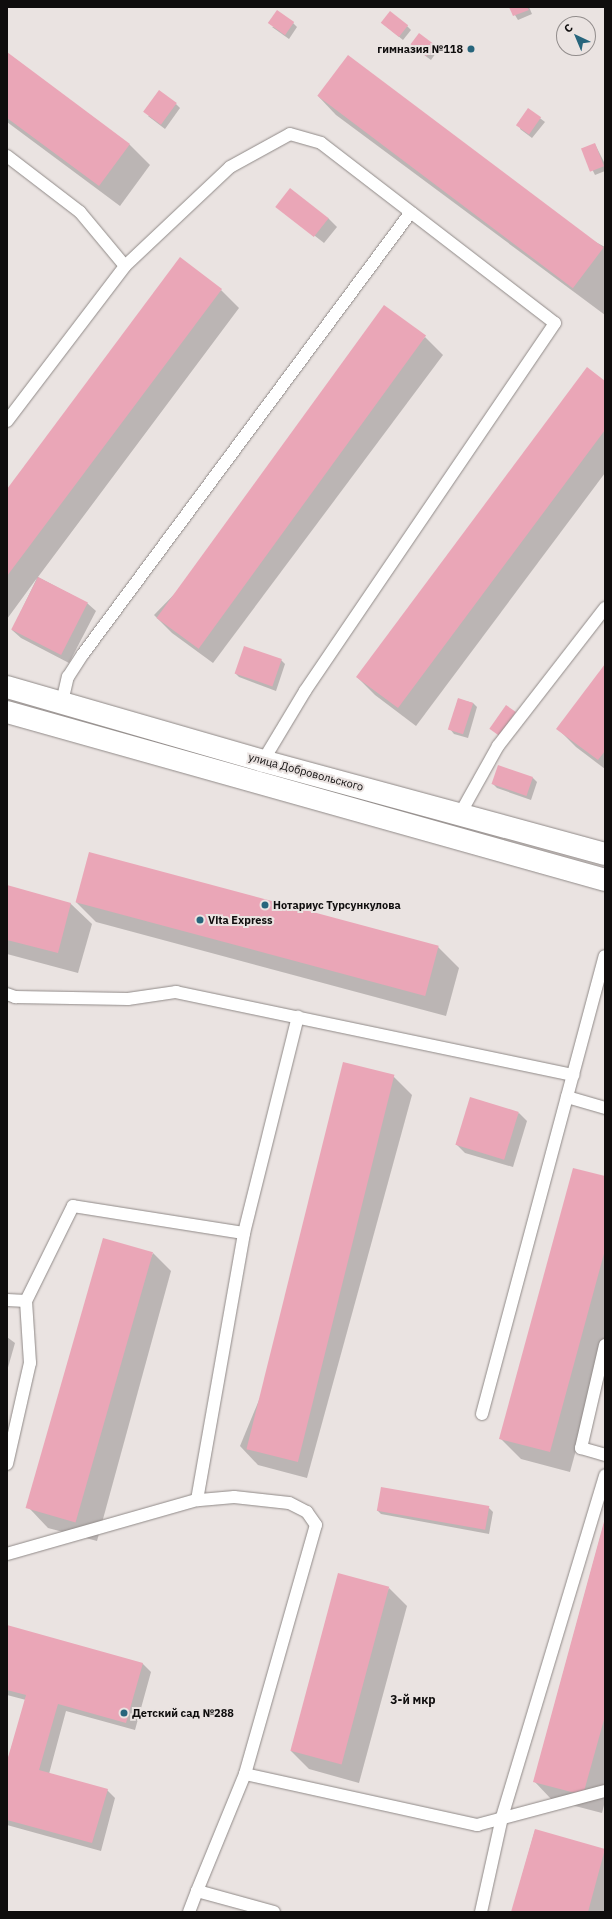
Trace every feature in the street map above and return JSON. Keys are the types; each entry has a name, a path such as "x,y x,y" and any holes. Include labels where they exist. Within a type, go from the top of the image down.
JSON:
{"main road":[{"name":"улица Добровольского","path":"7,687 263,761 605,854"},
{"name":"улица Добровольского","path":"7,712 605,880"}],"lane":[{"path":"7,421 126,266 230,167 290,134 321,143 555,323 305,691 263,761"},
{"path":"7,156 80,212 126,266"},
{"path":"62,702 68,677 83,654 412,212"},
{"path":"460,814 498,746 605,608"},
{"path":"482,1414 605,956"},
{"path":"7,994 15,997 128,999 176,992 573,1075"},
{"path":"197,1500 244,1233 298,1018"},
{"path":"567,1097 605,1108"},
{"path":"7,1464 30,1364 26,1301 73,1206 244,1233"},
{"path":"7,1300 26,1301"},
{"path":"605,1345 581,1448 605,1456"},
{"path":"481,1912 502,1818 605,1475"},
{"path":"7,1554 197,1500 234,1497 289,1503 307,1512 316,1525 245,1774 188,1912"},
{"path":"245,1774 477,1825 605,1791"},
{"path":"197,1891 274,1912"}],"building":[{"path":"509,7 527,7 529,10 513,16"},
{"path":"277,10 294,22 285,35 268,23"},
{"path":"390,11 408,25 399,37 381,23"},
{"path":"419,33 435,45 427,56 411,44"},
{"path":"7,52 130,144 99,186 7,118"},
{"path":"348,55 604,248 573,288 317,96"},
{"path":"159,90 177,103 161,125 143,112"},
{"path":"528,108 541,117 529,134 516,125"},
{"path":"595,143 604,166 590,172 581,148"},
{"path":"290,188 329,218 314,237 275,207"},
{"path":"180,257 222,289 7,576 7,489"},
{"path":"384,305 426,336 199,649 157,618"},
{"path":"587,367 605,381 605,430 398,708 356,677"},
{"path":"38,577 88,602 61,655 11,630"},
{"path":"244,646 282,659 272,686 235,673"},
{"path":"605,664 605,751 598,760 556,729"},
{"path":"458,698 473,703 463,734 448,729"},
{"path":"506,705 516,712 499,736 489,729"},
{"path":"498,765 533,777 526,796 491,784"},
{"path":"89,852 439,946 425,996 76,902"},
{"path":"7,885 71,903 58,953 7,940"},
{"path":"343,1062 394,1075 298,1462 246,1449"},
{"path":"470,1097 519,1112 504,1160 455,1145"},
{"path":"573,1168 605,1176 605,1250 550,1452 499,1439"},
{"path":"103,1238 153,1252 76,1522 26,1508"},
{"path":"381,1487 489,1506 485,1530 377,1511"},
{"path":"605,1518 605,1716 583,1795 533,1782"},
{"path":"338,1573 389,1587 342,1764 290,1751"},
{"path":"7,1625 143,1663 126,1723 58,1704 39,1770 108,1789 92,1843 7,1820 7,1761 26,1695 7,1690"},
{"path":"535,1829 605,1849 588,1912 511,1912"}],"place":[{"name":"гимназия №118","path":"471,49"},
{"name":"Нотариус Турсункулова","path":"265,905"},
{"name":"Vita Express","path":"200,920"},
{"name":"Детский сад №288","path":"124,1713"}],"district":[{"name":"3-й мкр","path":"413,1700"}]}
